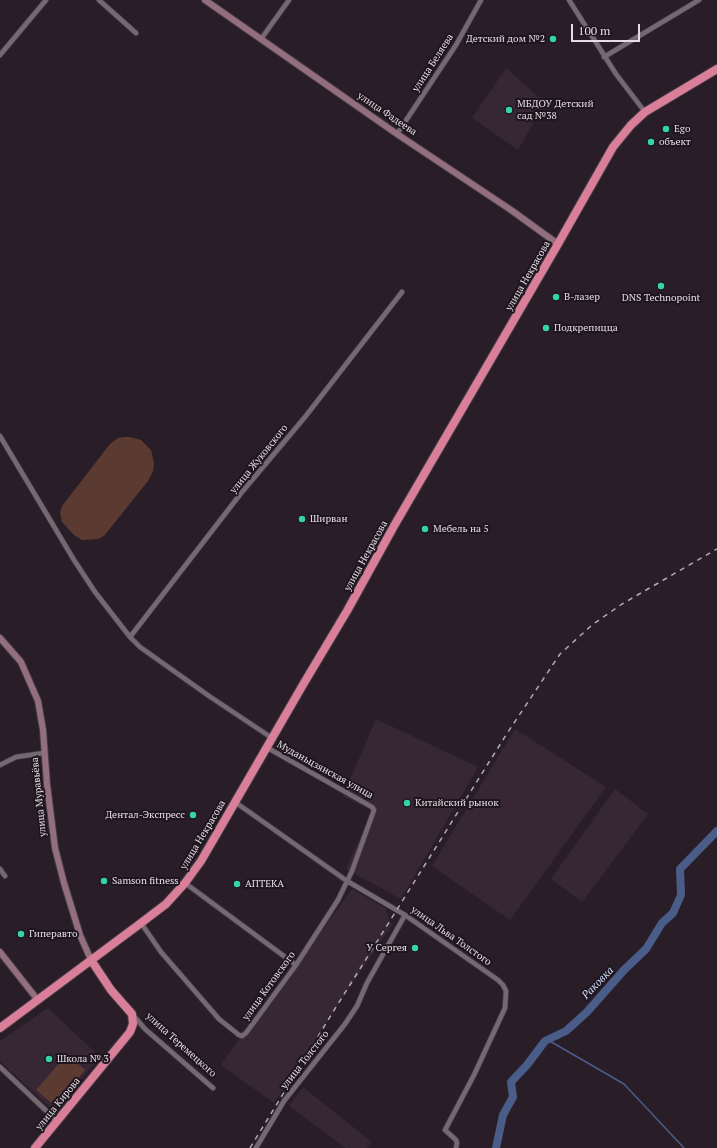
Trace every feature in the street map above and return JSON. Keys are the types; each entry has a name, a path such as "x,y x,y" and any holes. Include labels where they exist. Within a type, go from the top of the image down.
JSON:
{"highway":[{"name":"улица Некрасова","path":"0,1028 166,904 185,883 201,861 266,747 347,611 394,526 613,147 631,125 645,112 717,69"},
{"name":"улица Теремецкого","path":"91,960 111,990 132,1014"},
{"name":"улица Кирова","path":"35,1148 130,1032 133,1024 132,1014"}],"main road":[{"name":"улица Фадеева","path":"205,0 397,134 511,210 558,244"},
{"name":"улица Муравьёва","path":"1,641 21,662 38,701 43,730 44,753 55,848 80,935 91,960"},
{"path":"0,952 37,1000"}],"street":[{"path":"0,55 46,0"},
{"path":"99,0 136,33"},
{"path":"261,39 289,0"},
{"name":"улица Беляева","path":"397,134 456,45 481,0"},
{"path":"569,0 604,57 645,112"},
{"path":"604,57 699,0"},
{"name":"улица Жуковского","path":"130,637 255,476 305,417 402,292"},
{"path":"0,436 74,560 95,592 130,637 140,647 272,738"},
{"name":"Муданьцзянская улица","path":"266,747 372,807 373,809"},
{"path":"0,765 16,757 44,753"},
{"name":"улица Льва Толстого","path":"235,802 347,881 405,915 503,985 506,991 505,1008 474,1075 445,1130 456,1140 456,1148"},
{"name":"улица Котовского","path":"141,923 161,952 219,1019 242,1036 246,1033 296,965 338,900 347,881 373,809"},
{"path":"0,869 5,876"},
{"path":"185,883 296,965"},
{"name":"улица Толстого","path":"256,1148 284,1101 345,1024 357,1006 367,983 405,915"},
{"name":"улица Теремецкого","path":"132,1014 145,1029 213,1088"},
{"path":"0,1067 57,1121"}],"shaded area":[{"name":"МБДОУ Детский сад №38","path":"506,68 545,103 518,150 472,118"},
{"path":"124,437 141,440 151,450 154,463 153,471 148,481 104,536 98,539 82,540 74,535 62,522 60,513 62,506 110,444 118,438"},
{"name":"Китайский рынок","path":"376,719 478,767 401,899 346,869 372,811 343,796"},
{"path":"515,729 606,787 510,920 432,866"},
{"path":"615,789 648,814 582,902 551,879"},
{"path":"352,889 385,908 392,925 274,1103 221,1065 247,1028 271,1002"},
{"name":"Школа № 3","path":"48,1008 100,1057 54,1111 0,1061 0,1041"},
{"path":"67,1054 85,1070 55,1106 36,1090"},
{"path":"303,1087 372,1142 367,1148 346,1148 289,1106"}],"waterway":[{"name":"Раковка","path":"496,1148 503,1115 513,1097 511,1082 527,1065 545,1041 566,1031 587,1012 624,970 646,949 662,923 673,913 681,895 680,869 717,831"},
{"path":"548,1040 624,1084 684,1148"}],"railway":[{"path":"250,1148 506,735 560,654 592,625 622,604 717,549"}],"place":[{"name":"Детский дом №2","path":"553,39"},
{"name":"МБДОУ Детский сад №38","path":"509,110"},
{"name":"Ego","path":"666,129"},
{"name":"объект","path":"651,142"},
{"name":"DNS Technopoint","path":"661,286"},
{"name":"В-лазер","path":"556,297"},
{"name":"Подкрепицца","path":"546,328"},
{"name":"Ширван","path":"302,519"},
{"name":"Мебель на 5","path":"425,529"},
{"name":"Китайский рынок","path":"407,803"},
{"name":"Дентал-Экспресс","path":"193,815"},
{"name":"Samson fitness","path":"104,881"},
{"name":"АПТЕКА","path":"237,884"},
{"name":"Гиперавто","path":"21,934"},
{"name":"У Сергея","path":"415,948"},
{"name":"Школа № 3","path":"49,1059"}]}
